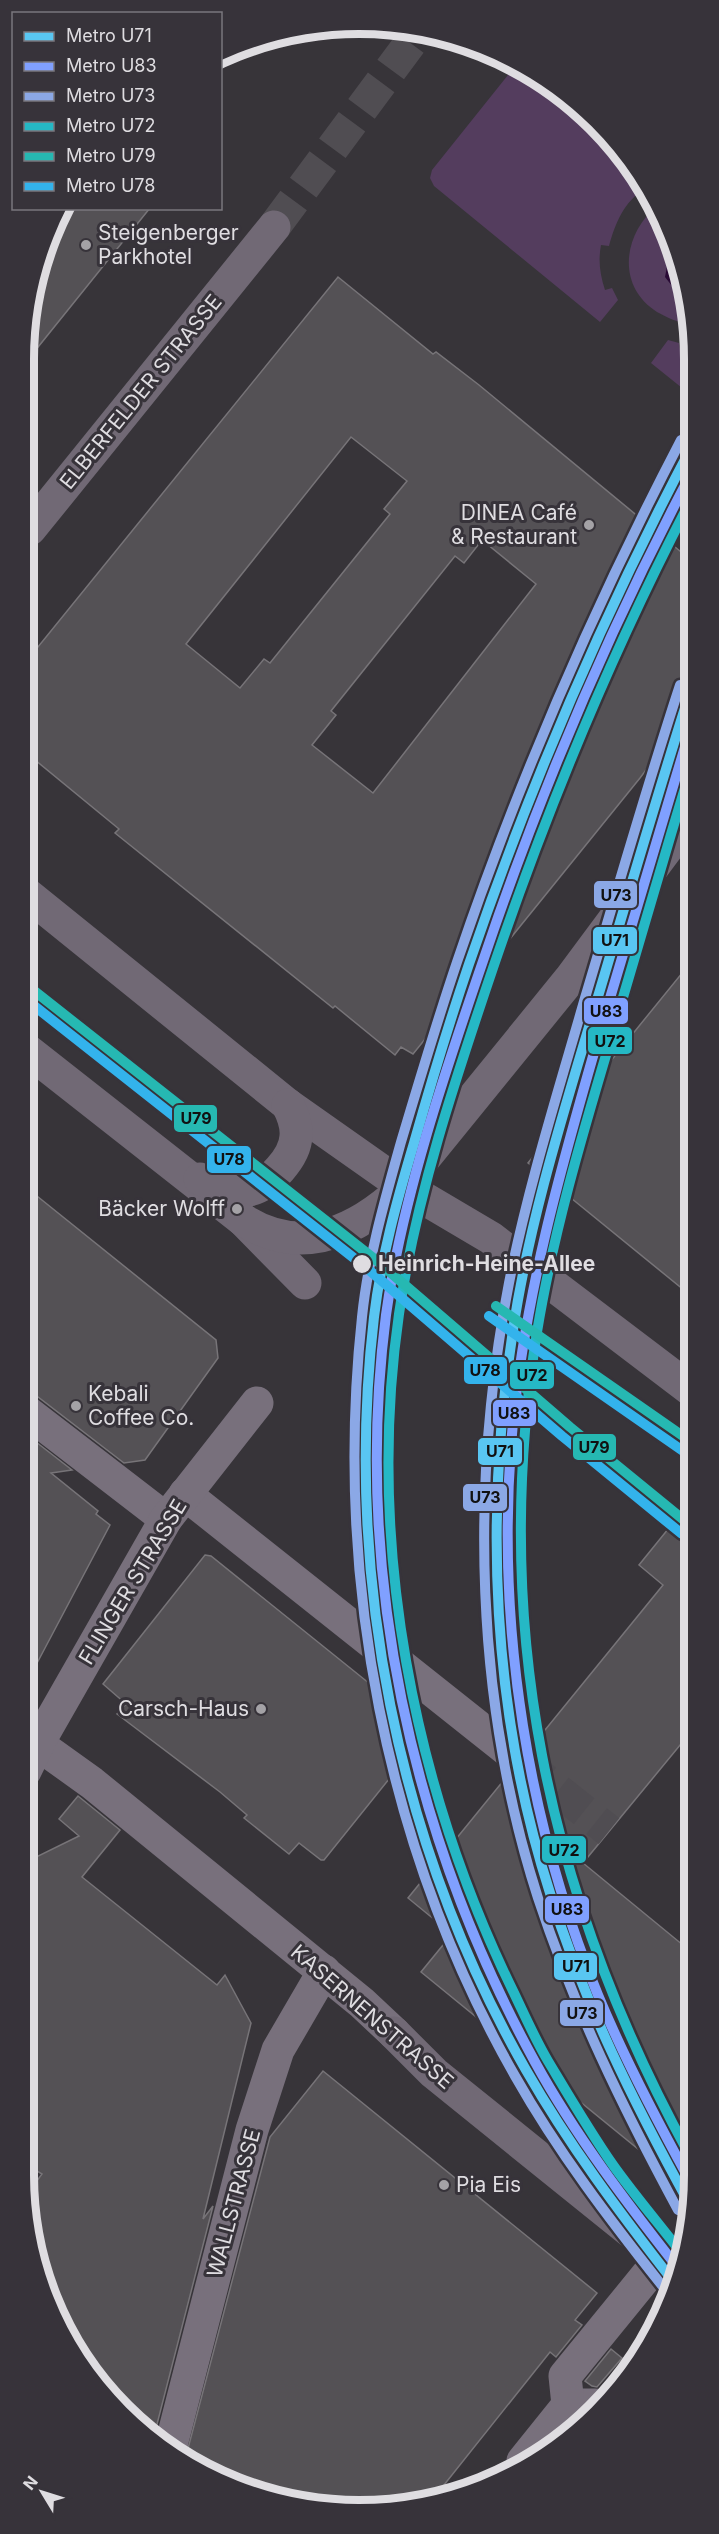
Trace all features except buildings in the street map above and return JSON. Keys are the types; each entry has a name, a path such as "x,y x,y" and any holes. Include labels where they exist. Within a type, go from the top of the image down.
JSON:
{"main road":[{"name":"ELBERFELDER STRASSE","path":"34,524 274,227"},
{"path":"243,1220 274,1234 322,1237 342,1231 376,1212 403,1186 570,979 684,825"},
{"path":"34,900 288,1105 403,1186 491,1238 684,1384"},
{"path":"34,1056 178,1166 243,1220 305,1283"},
{"path":"178,1166 195,1177 226,1188 242,1190 259,1186 273,1175 293,1149 296,1129 288,1105"},
{"name":"KASERNENSTRASSE","path":"394,2033 434,2073 672,2263"}],"street":[{"name":"FLINGER STRASSE","path":"34,1743 176,1507 257,1403"},
{"path":"34,1416 176,1507 473,1723 520,1760"},
{"name":"KASERNENSTRASSE","path":"34,1752 92,1783 324,1971 394,2033"},
{"name":"WALLSTRASSE","path":"172,2440 252,2130 278,2050 324,1971"},
{"path":"540,2445 582,2405 565,2376 670,2269"}],"shaded area":[{"path":"510,72 540,89 574,115 604,145 639,193 621,214 609,246 601,245 600,262 603,284 605,290 612,288 618,300 600,322 434,186 430,178 432,170"},
{"path":"650,214 667,255 683,322 657,312 644,301 635,288 630,274 631,245"},
{"path":"663,244 676,287 672,286 665,277 668,261 662,247"},
{"path":"668,340 679,343 680,350 684,350 684,390 651,363"}],"tunnel":[{"path":"274,227 413,39"},
{"path":"520,1760 609,1831"}],"metro line":[{"name":"U73","path":"664,2288 585,2185 515,2076 470,1989 432,1898 402,1804 379,1708 364,1611 356,1513 355,1415 362,1317 373,1251 401,1142 457,962 531,762 617,568 681,440"},
{"name":"U71","path":"668,2275 596,2178 526,2070 481,1984 444,1894 413,1801 390,1706 375,1609 367,1511 367,1414 374,1317 385,1251 427,1098 469,964 517,831 570,700 629,572 684,462"},
{"name":"U83","path":"672,2261 602,2168 550,2089 492,1976 455,1886 425,1794 402,1700 386,1604 378,1508 378,1411 386,1315 403,1226 426,1136 469,1003 552,773 604,651 684,488"},
{"name":"U72","path":"676,2246 613,2165 543,2053 479,1914 449,1832 425,1748 406,1662 394,1575 389,1488 390,1400 399,1314 406,1270 426,1182 451,1096 514,907 559,788 635,612 684,514"},
{"name":"U73","path":"678,2210 619,2095 584,2019 552,1939 517,1824 501,1747 491,1670 485,1592 484,1514 488,1436 496,1359 509,1283 534,1175 643,802 680,685"},
{"name":"U71","path":"684,712 561,1122 529,1246 513,1330 504,1400 498,1471 497,1543 499,1614 505,1685 516,1755 531,1825 550,1893 563,1934 594,2013 630,2090 684,2194"},
{"name":"U83","path":"684,751 587,1077 546,1233 524,1339 516,1392 508,1516 509,1586 514,1656 523,1726 536,1795 553,1863 574,1930 608,2019 684,2170"},
{"name":"U72","path":"684,792 588,1116 551,1259 537,1332 524,1441 521,1548 527,1653 542,1756 566,1857 599,1958 640,2056 684,2144"},
{"name":"U79","path":"34,991 377,1261 570,1427 684,1520"},
{"name":"U78","path":"34,1006 369,1270 562,1436 682,1534"},
{"name":"U79","path":"496,1306 684,1437"},
{"name":"U78","path":"489,1316 683,1451"}],"place":[{"name":"Steigenberger Parkhotel","path":"86,245"},
{"name":"DINEA Café & Restaurant","path":"589,525"},
{"name":"Bäcker Wolff","path":"237,1209"},
{"name":"Heinrich-Heine-Allee","path":"362,1264"},
{"name":"Kebali Coffee Co.","path":"76,1406"},
{"name":"Carsch-Haus","path":"261,1709"},
{"name":"Pia Eis","path":"444,2185"}]}
